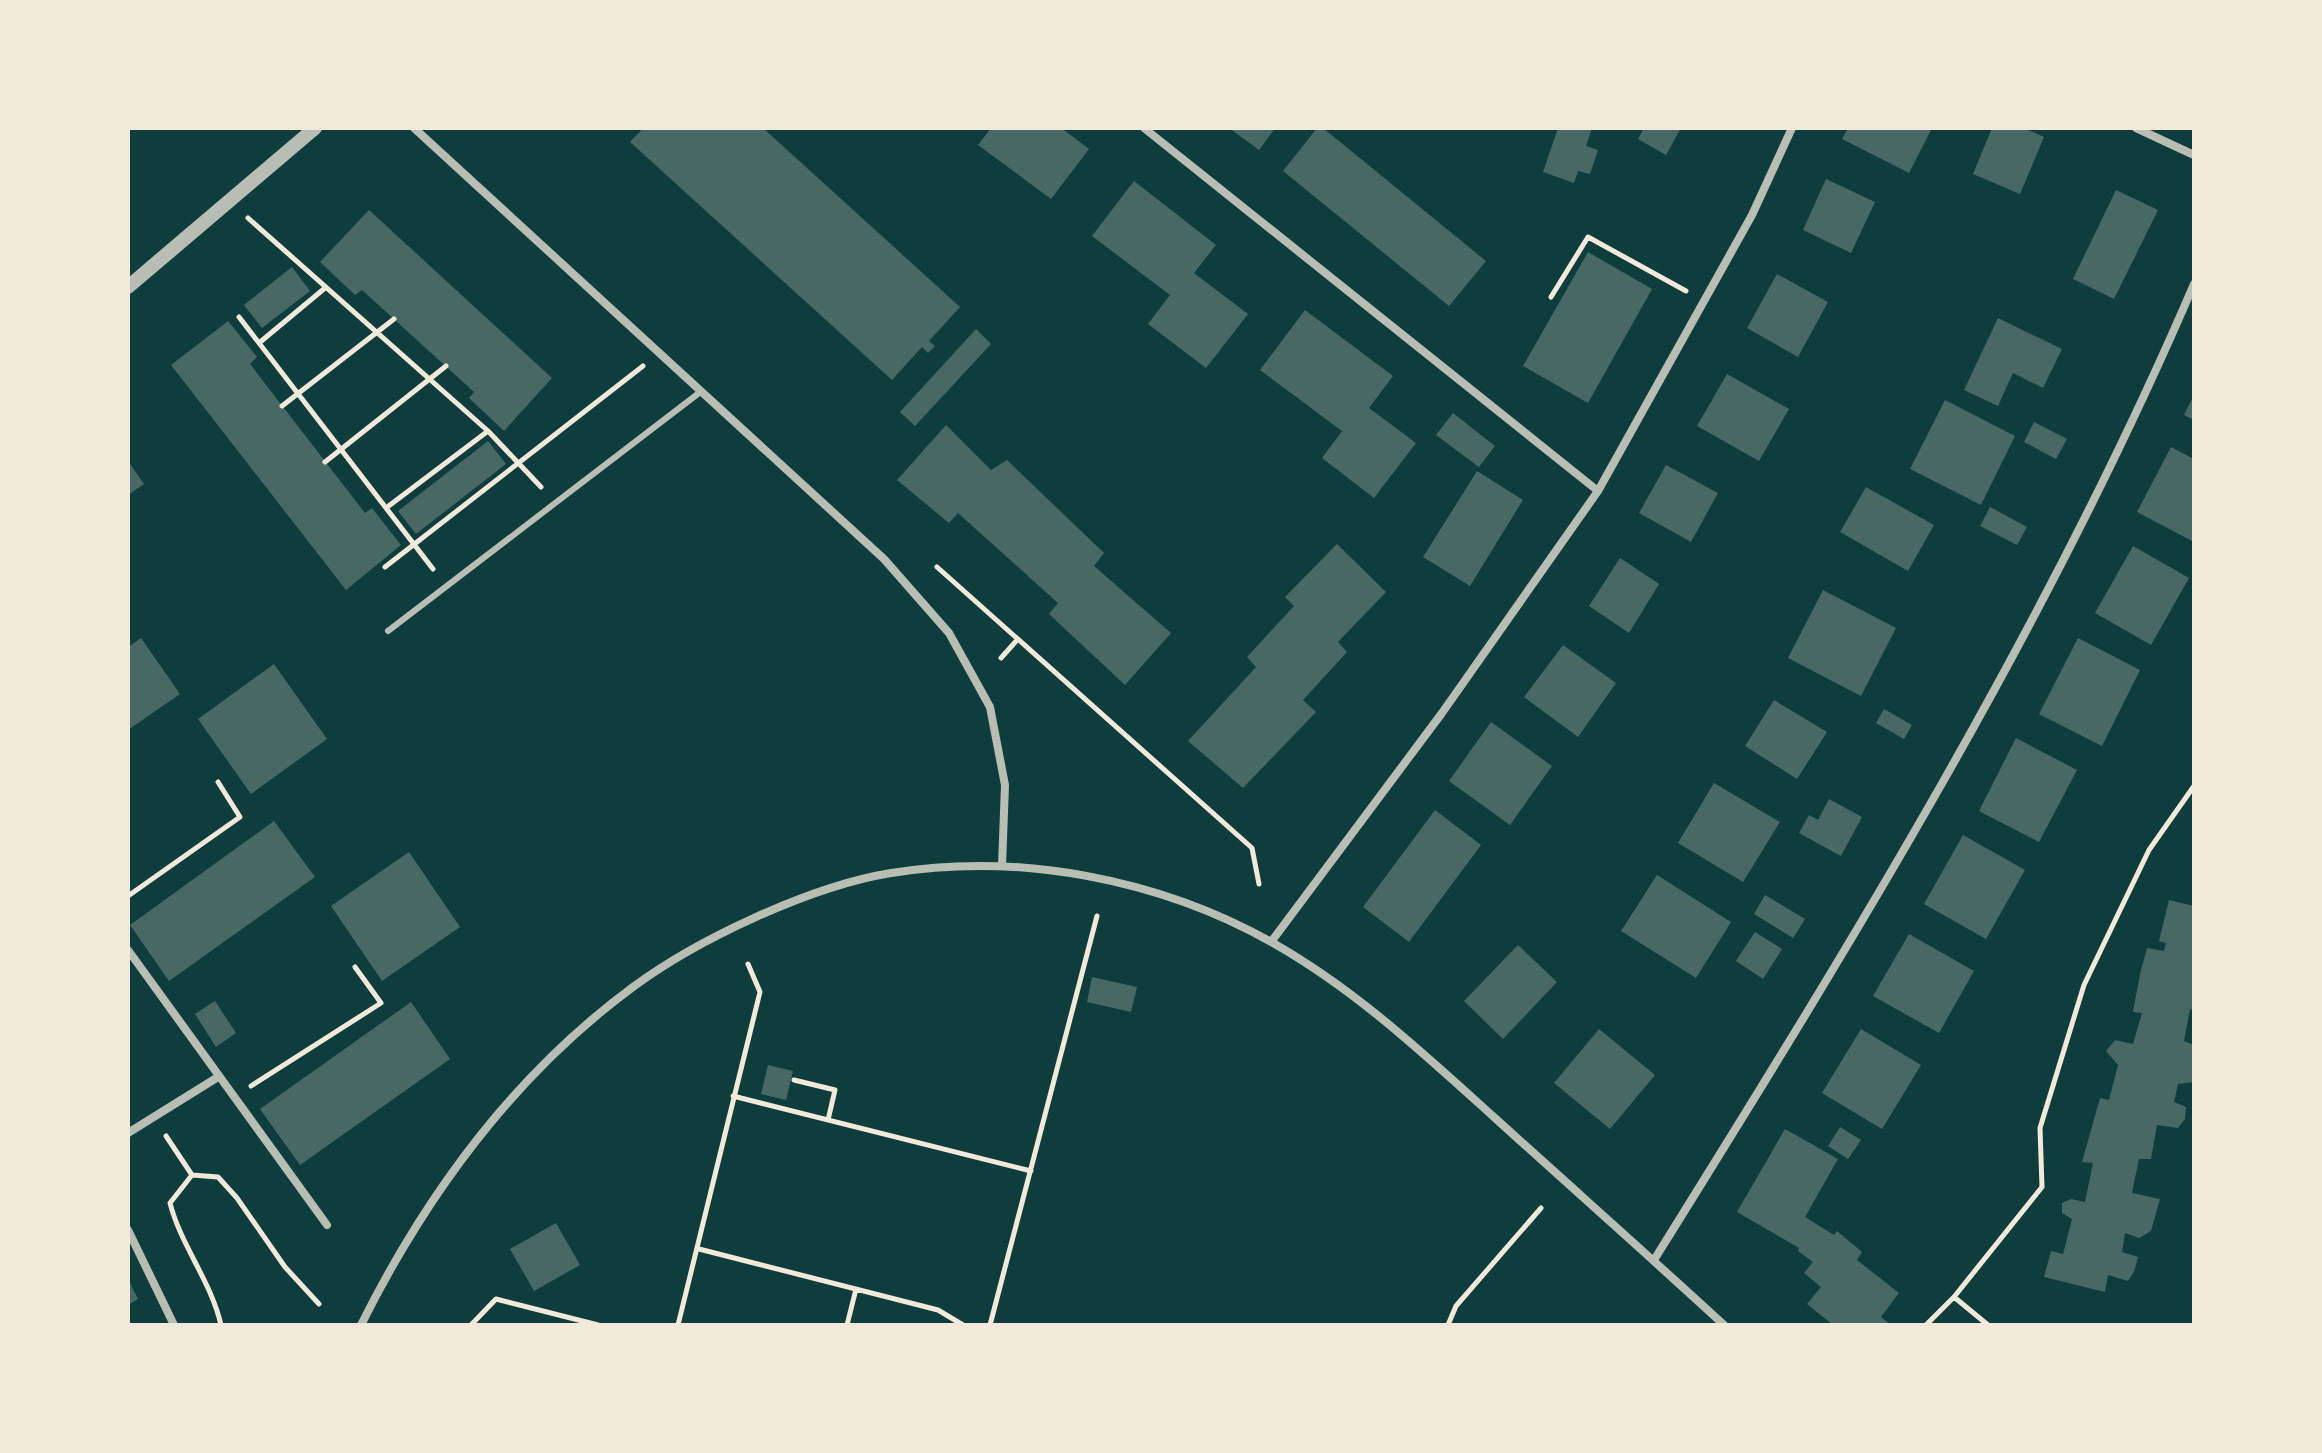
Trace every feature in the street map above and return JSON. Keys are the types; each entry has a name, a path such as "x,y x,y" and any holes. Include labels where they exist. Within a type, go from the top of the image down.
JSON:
{"street":[{"path":"128,287 315,128"},
{"path":"414,128 699,393 884,559 949,633 990,707 1005,785 1002,866"},
{"path":"1144,128 1598,491"},
{"path":"1271,942 1442,713 1598,491 1752,215 1792,128"},
{"path":"2136,128 2194,155"},
{"path":"1654,1260 1873,905 2027,631 2167,348 2194,284"},
{"path":"361,1325 442,1183 517,1092 634,986 713,939 805,897 890,873 1002,866 1112,880 1180,902 1271,942 1369,1005 1724,1325"},
{"path":"128,950 327,1225"},
{"path":"128,1133 218,1077"},
{"path":"128,1230 174,1325"}],"lane":[{"path":"388,631 699,393"}],"path":[{"path":"229,201 488,431 555,503"},
{"path":"1551,297 1588,237 1703,301"},
{"path":"259,343 325,288"},
{"path":"239,317 446,587"},
{"path":"282,406 394,319"},
{"path":"385,567 659,353"},
{"path":"325,462 446,366"},
{"path":"386,508 488,431"},
{"path":"937,567 1252,848 1259,884"},
{"path":"1001,658 1018,639"},
{"path":"128,896 240,817 218,782"},
{"path":"1926,1325 1954,1297 2042,1187 2040,1128 2084,985 2149,850 2194,786"},
{"path":"990,1325 1097,916"},
{"path":"678,1325 760,992 748,964"},
{"path":"234,1096 381,1003 355,967"},
{"path":"794,1080 835,1090 828,1120"},
{"path":"733,1096 1031,1171"},
{"path":"154,1117 192,1175"},
{"path":"192,1175 218,1177 237,1198 285,1267 319,1304"},
{"path":"192,1175 170,1203 176,1228 217,1304 221,1325"},
{"path":"1448,1325 1456,1306 1541,1208"},
{"path":"699,1249 938,1310 963,1325"},
{"path":"847,1325 856,1289"},
{"path":"1954,1297 1988,1325"},
{"path":"471,1325 496,1299 598,1325"}],"building":[{"path":"643,128 763,128 960,307 929,341 935,346 928,353 922,347 892,380 630,142"},
{"path":"991,128 1061,128 1089,149 1051,199 978,145"},
{"path":"1229,128 1275,128 1259,150"},
{"path":"1317,128 1323,128 1486,261 1449,306 1283,171"},
{"path":"1558,128 1592,128 1586,146 1598,150 1590,174 1578,171 1574,183 1543,172"},
{"path":"1644,128 1681,128 1666,155 1638,139"},
{"path":"1848,128 1932,128 1909,173 1842,139"},
{"path":"1992,128 2024,128 2044,137 2020,194 1973,174"},
{"path":"1826,179 1875,202 1851,253 1803,230"},
{"path":"1134,181 1216,245 1194,273 1248,314 1206,368 1148,324 1170,295 1092,236"},
{"path":"2116,190 2158,210 2114,299 2073,279"},
{"path":"369,210 552,378 504,431 469,398 474,392 362,290 355,295 320,262"},
{"path":"1588,252 1652,289 1588,403 1523,366"},
{"path":"292,267 310,291 262,328 244,305"},
{"path":"1777,274 1828,302 1798,357 1747,328"},
{"path":"1305,310 1393,376 1369,408 1416,443 1374,498 1322,458 1342,431 1260,370"},
{"path":"1998,318 2062,349 2043,388 2013,373 1998,406 1964,390"},
{"path":"228,321 257,357 250,364 365,513 372,508 401,545 346,590 171,365"},
{"path":"976,329 991,344 915,426 900,412"},
{"path":"1727,374 1789,409 1759,461 1697,426"},
{"path":"2194,395 2194,420 2184,415"},
{"path":"1945,400 2015,436 1981,505 1910,469"},
{"path":"1453,413 1495,446 1479,467 1436,435"},
{"path":"2034,422 2067,439 2056,459 2024,442"},
{"path":"946,425 991,470 1007,460 1104,553 1094,566 1171,633 1125,685 1049,614 1058,603 958,513 949,523 897,480"},
{"path":"488,441 506,464 416,534 398,511"},
{"path":"2171,447 2194,459 2194,542 2137,512"},
{"path":"128,461 144,484 128,495"},
{"path":"1666,465 1718,493 1691,542 1639,513"},
{"path":"1477,471 1523,500 1470,586 1423,557"},
{"path":"1866,487 1934,525 1908,571 1840,532"},
{"path":"1990,507 2027,527 2017,545 1980,526"},
{"path":"1337,544 1386,592 1338,642 1347,652 1303,700 1316,712 1243,788 1188,741 1256,667 1247,657 1294,606 1285,597"},
{"path":"2133,546 2189,578 2151,645 2095,613"},
{"path":"1620,558 1659,584 1629,633 1589,606"},
{"path":"1823,590 1896,628 1861,696 1788,658"},
{"path":"141,638 180,694 128,730 128,647"},
{"path":"2078,638 2140,670 2102,746 2039,714"},
{"path":"1563,645 1616,683 1578,737 1524,697"},
{"path":"274,664 327,739 251,794 198,719"},
{"path":"1774,700 1827,732 1797,779 1745,746"},
{"path":"1884,709 1912,725 1904,739 1876,723"},
{"path":"1491,722 1552,766 1510,825 1449,781"},
{"path":"2016,738 2077,770 2039,842 1979,811"},
{"path":"1714,783 1780,822 1743,882 1678,843"},
{"path":"1829,799 1862,817 1841,856 1799,833 1809,815 1818,820"},
{"path":"1435,810 1481,845 1409,942 1363,907"},
{"path":"274,821 315,877 169,981 130,925"},
{"path":"1963,835 2025,870 1986,939 1924,904"},
{"path":"409,852 460,927 382,981 331,906"},
{"path":"1657,875 1731,922 1696,978 1621,931"},
{"path":"1765,895 1805,919 1793,938 1754,914"},
{"path":"2169,900 2194,906 2194,1010 2190,1009 2184,1041 2194,1045 2194,1082 2178,1084 2174,1102 2186,1107 2185,1119 2178,1128 2157,1125 2151,1159 2139,1159 2132,1193 2160,1199 2151,1231 2139,1238 2125,1233 2122,1252 2138,1257 2134,1272 2128,1281 2108,1275 2105,1292 2044,1277 2051,1251 2063,1254 2072,1219 2062,1213 2062,1203 2071,1199 2085,1202 2093,1163 2082,1162 2100,1098 2109,1100 2118,1065 2106,1051 2115,1040 2133,1044 2142,1013 2133,1012 2140,974 2147,948 2164,951 2166,943 2159,941"},
{"path":"1755,932 1782,949 1763,979 1736,961"},
{"path":"1909,934 1974,971 1939,1033 1873,996"},
{"path":"1518,945 1557,982 1503,1039 1464,1001"},
{"path":"1092,977 1137,987 1131,1012 1087,1002"},
{"path":"215,1001 236,1033 216,1047 195,1014"},
{"path":"411,1002 450,1059 300,1165 260,1109"},
{"path":"1599,1029 1655,1075 1610,1129 1554,1083"},
{"path":"1861,1029 1921,1065 1882,1129 1822,1093"},
{"path":"768,1065 793,1071 786,1100 761,1094"},
{"path":"1840,1127 1861,1140 1848,1159 1828,1146"},
{"path":"1785,1129 1838,1159 1805,1217 1834,1235 1837,1231 1862,1252 1857,1260 1899,1293 1881,1317 1891,1325 1833,1325 1807,1304 1821,1287 1804,1273 1813,1262 1798,1251 1799,1248 1737,1212"},
{"path":"556,1223 580,1265 534,1291 510,1249"},
{"path":"128,1279 138,1299 128,1305"}]}
